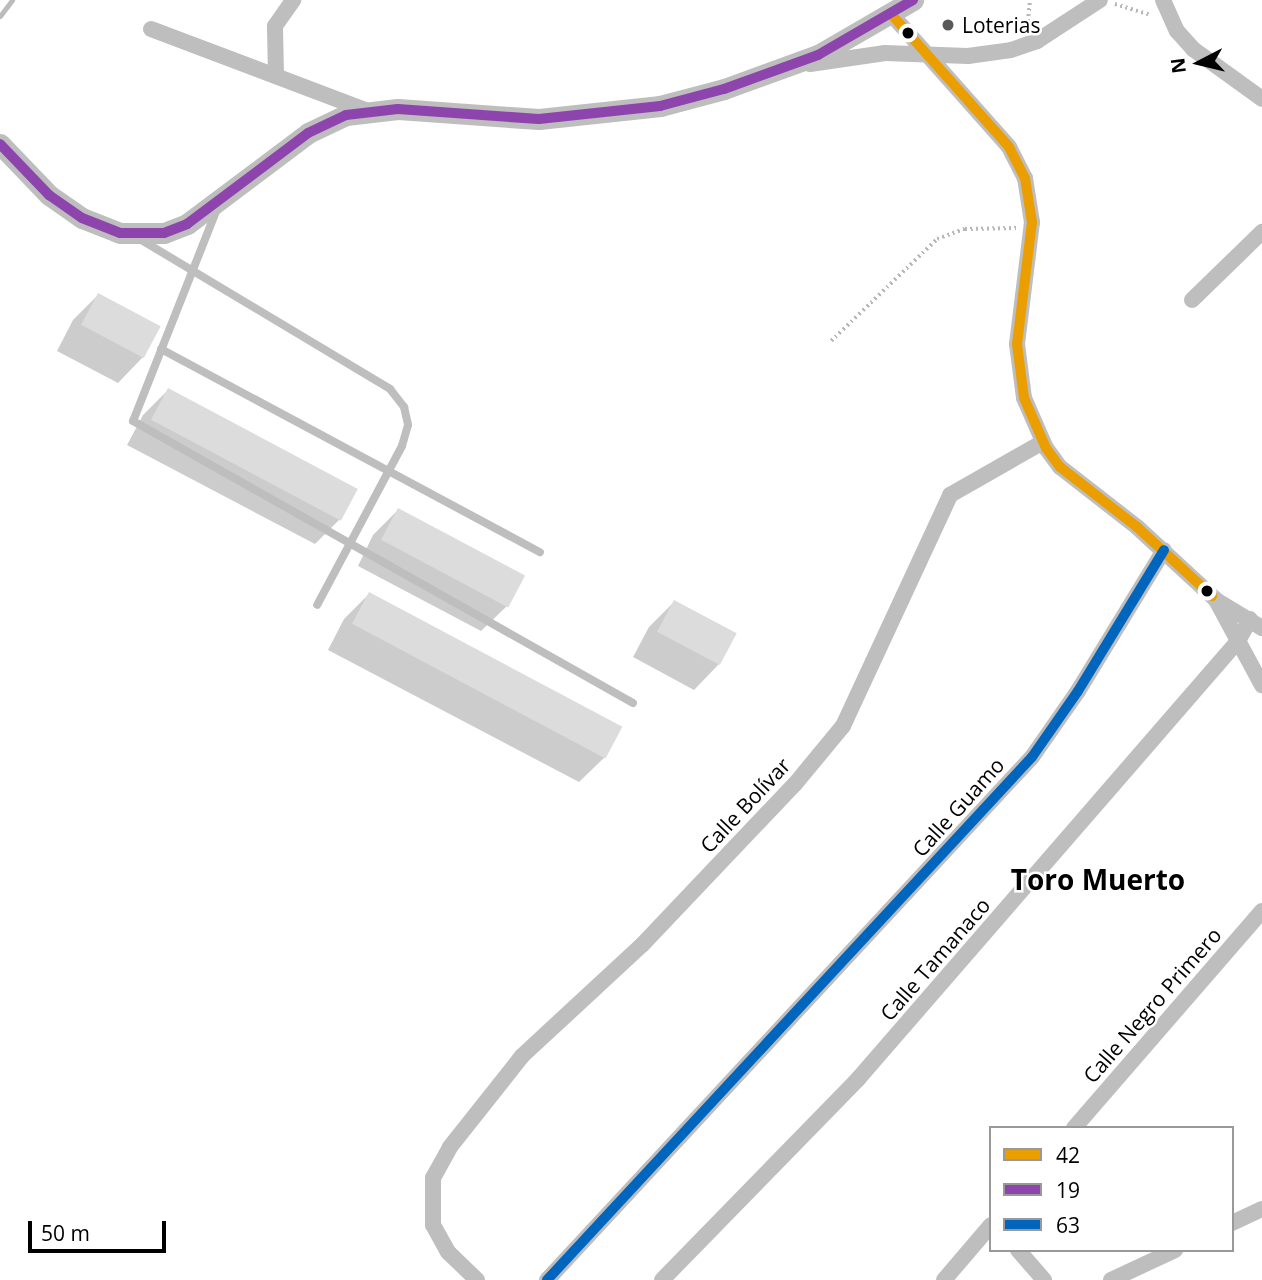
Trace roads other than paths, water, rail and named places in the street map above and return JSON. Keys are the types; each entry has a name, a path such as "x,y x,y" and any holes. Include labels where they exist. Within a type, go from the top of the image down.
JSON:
{"street":[{"path":"276,75 275,26 293,0"},
{"path":"151,29 365,110 578,117 669,103 763,75 818,55 892,15 913,0"},
{"path":"1163,0 1177,31 1223,74 1262,100"},
{"path":"763,75 856,56 925,56 1024,47 1098,2"},
{"path":"892,15 1014,155 1025,178 1032,229 1017,344 1024,398 1043,442 1082,487 1164,550 1216,600 1256,624"},
{"path":"0,144 69,210 96,226 134,236 175,230 308,132 365,110"},
{"path":"1192,300 1262,232"},
{"name":"Calle Bolívar","path":"477,1280 439,1240 430,1209 433,1178 470,1119 522,1056 642,945 795,784 843,726 944,503 962,487 1043,442"},
{"name":"Calle Guamo","path":"547,1280 1032,757 1078,691 1164,550"},
{"path":"1216,600 1262,685"},
{"name":"Calle Tamanaco","path":"662,1280 858,1079 1238,641 1256,624"},
{"name":"Calle Negro Primero","path":"1076,1126 1262,911"},
{"path":"1234,1222 1262,1209"},
{"path":"944,1280 989,1227"},
{"path":"1020,1252 1044,1280"},
{"path":"1111,1280 1171,1252"}],"lane":[{"path":"221,198 133,421 633,703"},
{"path":"134,236 390,389 404,407 408,425 388,472 317,605"},
{"path":"162,349 540,552"}],"waterway":[{"path":"0,16 12,0"}],"place":[{"name":"Loterias","path":"948,25"}],"district":[{"name":"Toro Muerto","path":"1098,879"}]}
